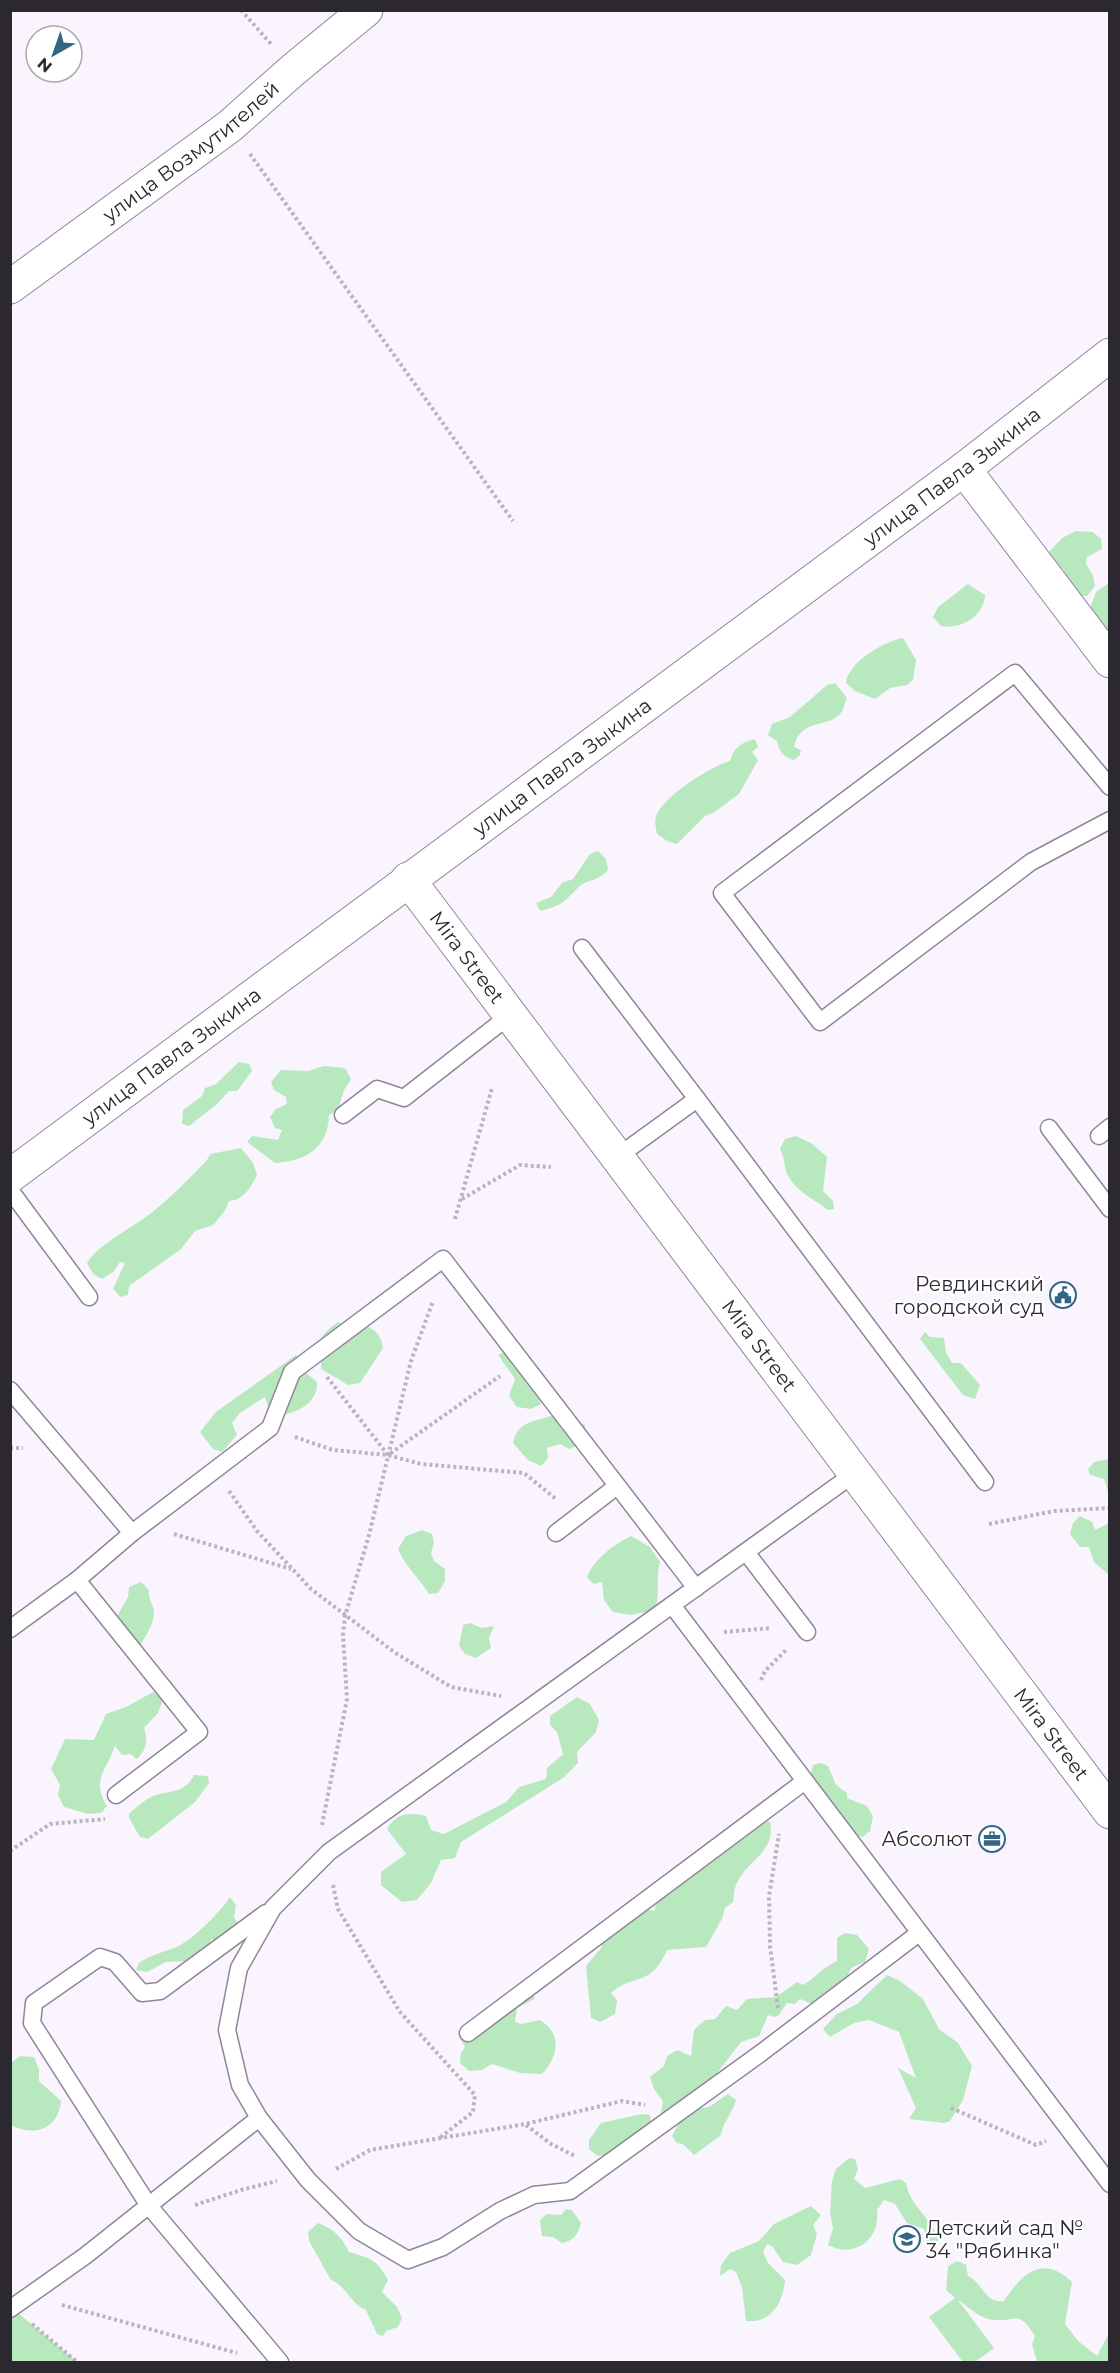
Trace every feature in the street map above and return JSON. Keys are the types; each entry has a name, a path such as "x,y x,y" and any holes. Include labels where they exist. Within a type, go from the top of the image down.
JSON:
{"main road":[{"name":"улица Возмутителей","path":"10,287 230,126 366,10"},
{"name":"улица Павла Зыкина","path":"10,1176 964,469 1110,355"},
{"path":"964,469 1110,662"},
{"name":"Mira Street","path":"408,879 1110,1812"}],"lane":[{"path":"1110,787 1015,673 722,893 820,1022 1031,862 1110,820"},
{"path":"582,948 985,1482"},
{"path":"343,1115 377,1089 404,1098 509,1016"},
{"path":"616,1157 697,1099"},
{"path":"1049,1128 1110,1209"},
{"path":"10,1190 89,1297"},
{"path":"10,1629 77,1580 137,1530 270,1428 292,1372 443,1259 696,1588"},
{"path":"10,1390 137,1530"},
{"path":"280,2362 149,2206 32,2023 34,2003 100,1957 115,1962 142,1993 160,1991 273,1908 329,1852 855,1473"},
{"path":"556,1533 617,1485"},
{"path":"746,1552 804,1628"},
{"path":"77,1580 199,1732 116,1795"},
{"path":"672,1605 1110,2184"},
{"path":"468,2033 804,1781"},
{"path":"273,1908 239,1968 227,2030 240,2085 259,2118 308,2180 359,2231 408,2260 443,2247 500,2211 534,2195 570,2191 781,2038 920,1933"},
{"path":"11,2308 85,2256 259,2118"}],"path":[{"path":"241,10 293,70"},
{"path":"230,126 513,521"},
{"path":"455,1219 492,1088"},
{"path":"462,1199 520,1166 551,1167"},
{"path":"438,2139 473,2112 475,2096 400,2012 338,1909 329,1852 321,1828 347,1699 343,1635 345,1616 369,1535 411,1360 428,1318 443,1259"},
{"path":"312,1357 388,1455"},
{"path":"388,1455 522,1362"},
{"path":"270,1428 333,1450 388,1455 421,1464 524,1473 577,1516"},
{"path":"214,1470 257,1531 311,1589 394,1652 451,1687 537,1702"},
{"path":"989,1524 1054,1511 1110,1508"},
{"path":"137,1530 153,1528 292,1569"},
{"path":"695,1637 804,1628"},
{"path":"749,1708 765,1671 804,1628"},
{"path":"781,2038 770,1946 769,1896 783,1797"},
{"path":"10,1851 50,1824 114,1819"},
{"path":"162,2221 201,2202 241,2190 284,2179 308,2180 330,2172 370,2150 525,2124 622,2101 644,2104 666,2122"},
{"path":"951,2108 1036,2145 1069,2131"},
{"path":"525,2124 551,2144 577,2156 609,2162"},
{"path":"54,2302 240,2354"},
{"path":"11,2308 77,2362"}],"green space":[{"path":"1076,531 1093,532 1101,539 1102,549 1087,557 1086,564 1093,575 1095,586 1087,596 1078,596 1064,580 1064,570 1053,562 1048,553 1062,538"},
{"path":"1109,583 1109,654 1087,617 1096,592"},
{"path":"968,584 985,595 981,609 970,620 956,626 941,626 933,617 938,607"},
{"path":"903,638 916,660 913,680 907,685 890,688 875,699 855,691 846,683 853,668 868,654"},
{"path":"835,683 847,698 842,712 827,722 814,725 802,732 794,747 801,750 800,755 794,760 784,755 777,741 768,735 772,724 790,717 827,685"},
{"path":"755,739 758,747 752,752 758,760 739,794 713,813 705,816 677,844 657,834 656,816 668,800 700,775 730,761 733,752 739,746"},
{"path":"598,851 606,859 608,870 600,877 583,884 559,905 540,911 536,903 551,897 562,883 573,879 590,854"},
{"path":"239,1062 249,1064 252,1071 237,1091 229,1091 217,1104 189,1126 182,1124 183,1110 202,1096 205,1088 216,1084"},
{"path":"324,1066 345,1068 351,1079 344,1090 338,1110 329,1115 324,1136 313,1151 296,1159 275,1163 247,1142 252,1136 278,1140 282,1130 275,1128 270,1117 276,1109 287,1104 286,1097 274,1090 271,1082 281,1070 308,1071"},
{"path":"796,1136 811,1143 827,1157 823,1191 833,1201 834,1209 828,1210 806,1195 788,1176 780,1149 785,1139"},
{"path":"241,1148 253,1163 257,1175 243,1195 229,1201 224,1212 213,1225 195,1231 181,1249 129,1286 128,1295 120,1297 113,1289 125,1263 120,1262 113,1272 102,1279 93,1274 87,1263 93,1255 163,1203 207,1160 210,1154"},
{"path":"338,1322 350,1328 356,1324 371,1328 382,1342 383,1348 360,1383 348,1385 321,1369 320,1342 324,1334"},
{"path":"925,1332 930,1337 944,1338 946,1353 952,1363 961,1363 980,1385 975,1399 963,1395 920,1339"},
{"path":"504,1352 541,1404 531,1409 517,1407 509,1396 515,1379 498,1355"},
{"path":"296,1355 299,1367 317,1382 314,1397 304,1407 275,1416 269,1410 265,1397 240,1413 232,1423 237,1435 222,1452 213,1449 200,1432 216,1412"},
{"path":"557,1413 585,1425 585,1434 580,1443 569,1449 560,1444 547,1448 548,1458 541,1466 528,1460 513,1443 519,1429 524,1425"},
{"path":"1109,1459 1109,1495 1104,1479 1090,1475 1088,1469 1094,1462"},
{"path":"1080,1516 1092,1522 1095,1530 1109,1523 1109,1575 1094,1562 1089,1547 1080,1547 1070,1534 1073,1523"},
{"path":"422,1530 432,1534 434,1542 431,1553 434,1561 445,1569 445,1581 438,1593 429,1594 404,1561 398,1549 406,1536"},
{"path":"631,1536 650,1547 660,1562 655,1610 631,1615 613,1612 604,1600 602,1582 594,1584 587,1578 599,1559 611,1548"},
{"path":"141,1582 149,1590 154,1617 141,1644 133,1640 115,1620 128,1597 129,1587"},
{"path":"470,1623 482,1628 494,1626 489,1638 491,1648 476,1658 465,1654 459,1646 463,1625"},
{"path":"153,1692 163,1700 158,1713 144,1728 146,1740 143,1752 137,1759 130,1754 122,1755 115,1746 102,1776 100,1789 107,1806 101,1813 88,1814 64,1807 58,1795 60,1785 51,1769 65,1739 94,1740 106,1714 126,1707"},
{"path":"577,1697 590,1704 599,1720 596,1732 577,1752 578,1763 563,1778 461,1842 455,1858 441,1860 431,1883 417,1900 402,1902 381,1885 381,1872 406,1854 387,1829 394,1820 409,1814 426,1816 431,1830 444,1834 506,1802 519,1787 546,1779 547,1768 563,1754 557,1732 550,1725 550,1716"},
{"path":"821,1763 828,1766 836,1785 847,1793 847,1798 867,1806 873,1816 870,1831 863,1837 854,1835 808,1786 813,1765"},
{"path":"194,1775 208,1776 209,1783 195,1802 148,1839 140,1837 129,1814 153,1796 186,1785"},
{"path":"762,1819 770,1822 769,1841 742,1875 735,1887 733,1902 725,1908 722,1919 706,1947 667,1950 655,1970 611,1993 617,2000 615,2014 600,2022 591,2018 586,1966 602,1947 599,1935 637,1906 654,1911 657,1901 654,1887 667,1874"},
{"path":"230,1897 236,1905 234,1917 238,1924 217,1941 212,1939 205,1949 188,1961 166,1962 147,1972 136,1970 143,1960 189,1940"},
{"path":"845,1933 857,1935 869,1949 865,1962 851,1968 845,1983 828,1993 825,1992 814,2005 800,1999 795,2004 787,2003 779,2015 774,2017 768,2015 759,2036 741,2042 707,2086 665,2117 661,2112 663,2101 654,2089 650,2077 664,2066 667,2056 677,2050 691,2056 694,2030 705,2020 715,2019 726,2006 737,2010 747,1999 776,1997 797,1982 803,1985 808,1982 837,1961 837,1938"},
{"path":"887,1975 900,1981 923,1999 939,2029 958,2043 972,2066 963,2100 950,2121 944,2123 909,2119 916,2108 898,2068 916,2078 899,2032 869,2020 854,2023 830,2037 823,2029 837,2014 857,2004"},
{"path":"534,1989 534,1999 517,2008 515,2022 521,2024 540,2020 552,2032 556,2046 552,2060 542,2074 520,2073 492,2064 482,2070 469,2071 460,2063 461,2053 465,2047 458,2034 475,2020"},
{"path":"20,2056 34,2057 39,2069 39,2081 61,2101 55,2119 44,2128 28,2130 11,2125 11,2063"},
{"path":"728,2094 736,2100 721,2135 694,2155 683,2144 677,2143 672,2136 680,2120 694,2109 709,2107"},
{"path":"642,2114 650,2115 651,2124 609,2155 598,2156 589,2149 589,2140 601,2123"},
{"path":"849,2158 855,2159 858,2169 854,2179 865,2188 900,2179 906,2183 912,2199 931,2224 939,2240 933,2245 926,2241 924,2229 907,2223 895,2204 884,2200 877,2210 875,2230 863,2244 847,2250 828,2245 833,2228 830,2212 832,2181 836,2169"},
{"path":"811,2206 821,2215 813,2225 817,2234 811,2255 797,2265 783,2262 772,2246 767,2244 763,2252 768,2263 785,2280 782,2296 779,2304 769,2315 763,2319 746,2321 742,2287 736,2272 730,2269 720,2276 721,2265 730,2253 759,2241 774,2224"},
{"path":"566,2209 572,2210 581,2223 575,2236 570,2241 562,2243 553,2237 542,2236 540,2220 547,2214 561,2215"},
{"path":"318,2223 337,2234 349,2252 368,2258 380,2267 388,2280 382,2292 397,2307 402,2318 398,2327 386,2331 383,2336 377,2334 366,2310 356,2304 341,2287 331,2280 309,2241 308,2232"},
{"path":"957,2261 966,2265 968,2276 988,2296 998,2301 1004,2301 1018,2282 1034,2270 1052,2269 1061,2274 1072,2282 1065,2324 1078,2341 1097,2356 1109,2333 1109,2362 1037,2362 1032,2344 1035,2336 1025,2322 1017,2319 985,2318 958,2300 994,2348 975,2362 963,2362 929,2317 955,2298 946,2290 948,2266"},
{"path":"12,2308 77,2362 11,2362"}],"place":[{"name":"Ревдинский городской суд","path":"1063,1295"},
{"name":"Абсолют","path":"992,1839"},
{"name":"Детский сад № 34 \"Рябинка\"","path":"907,2239"}]}
